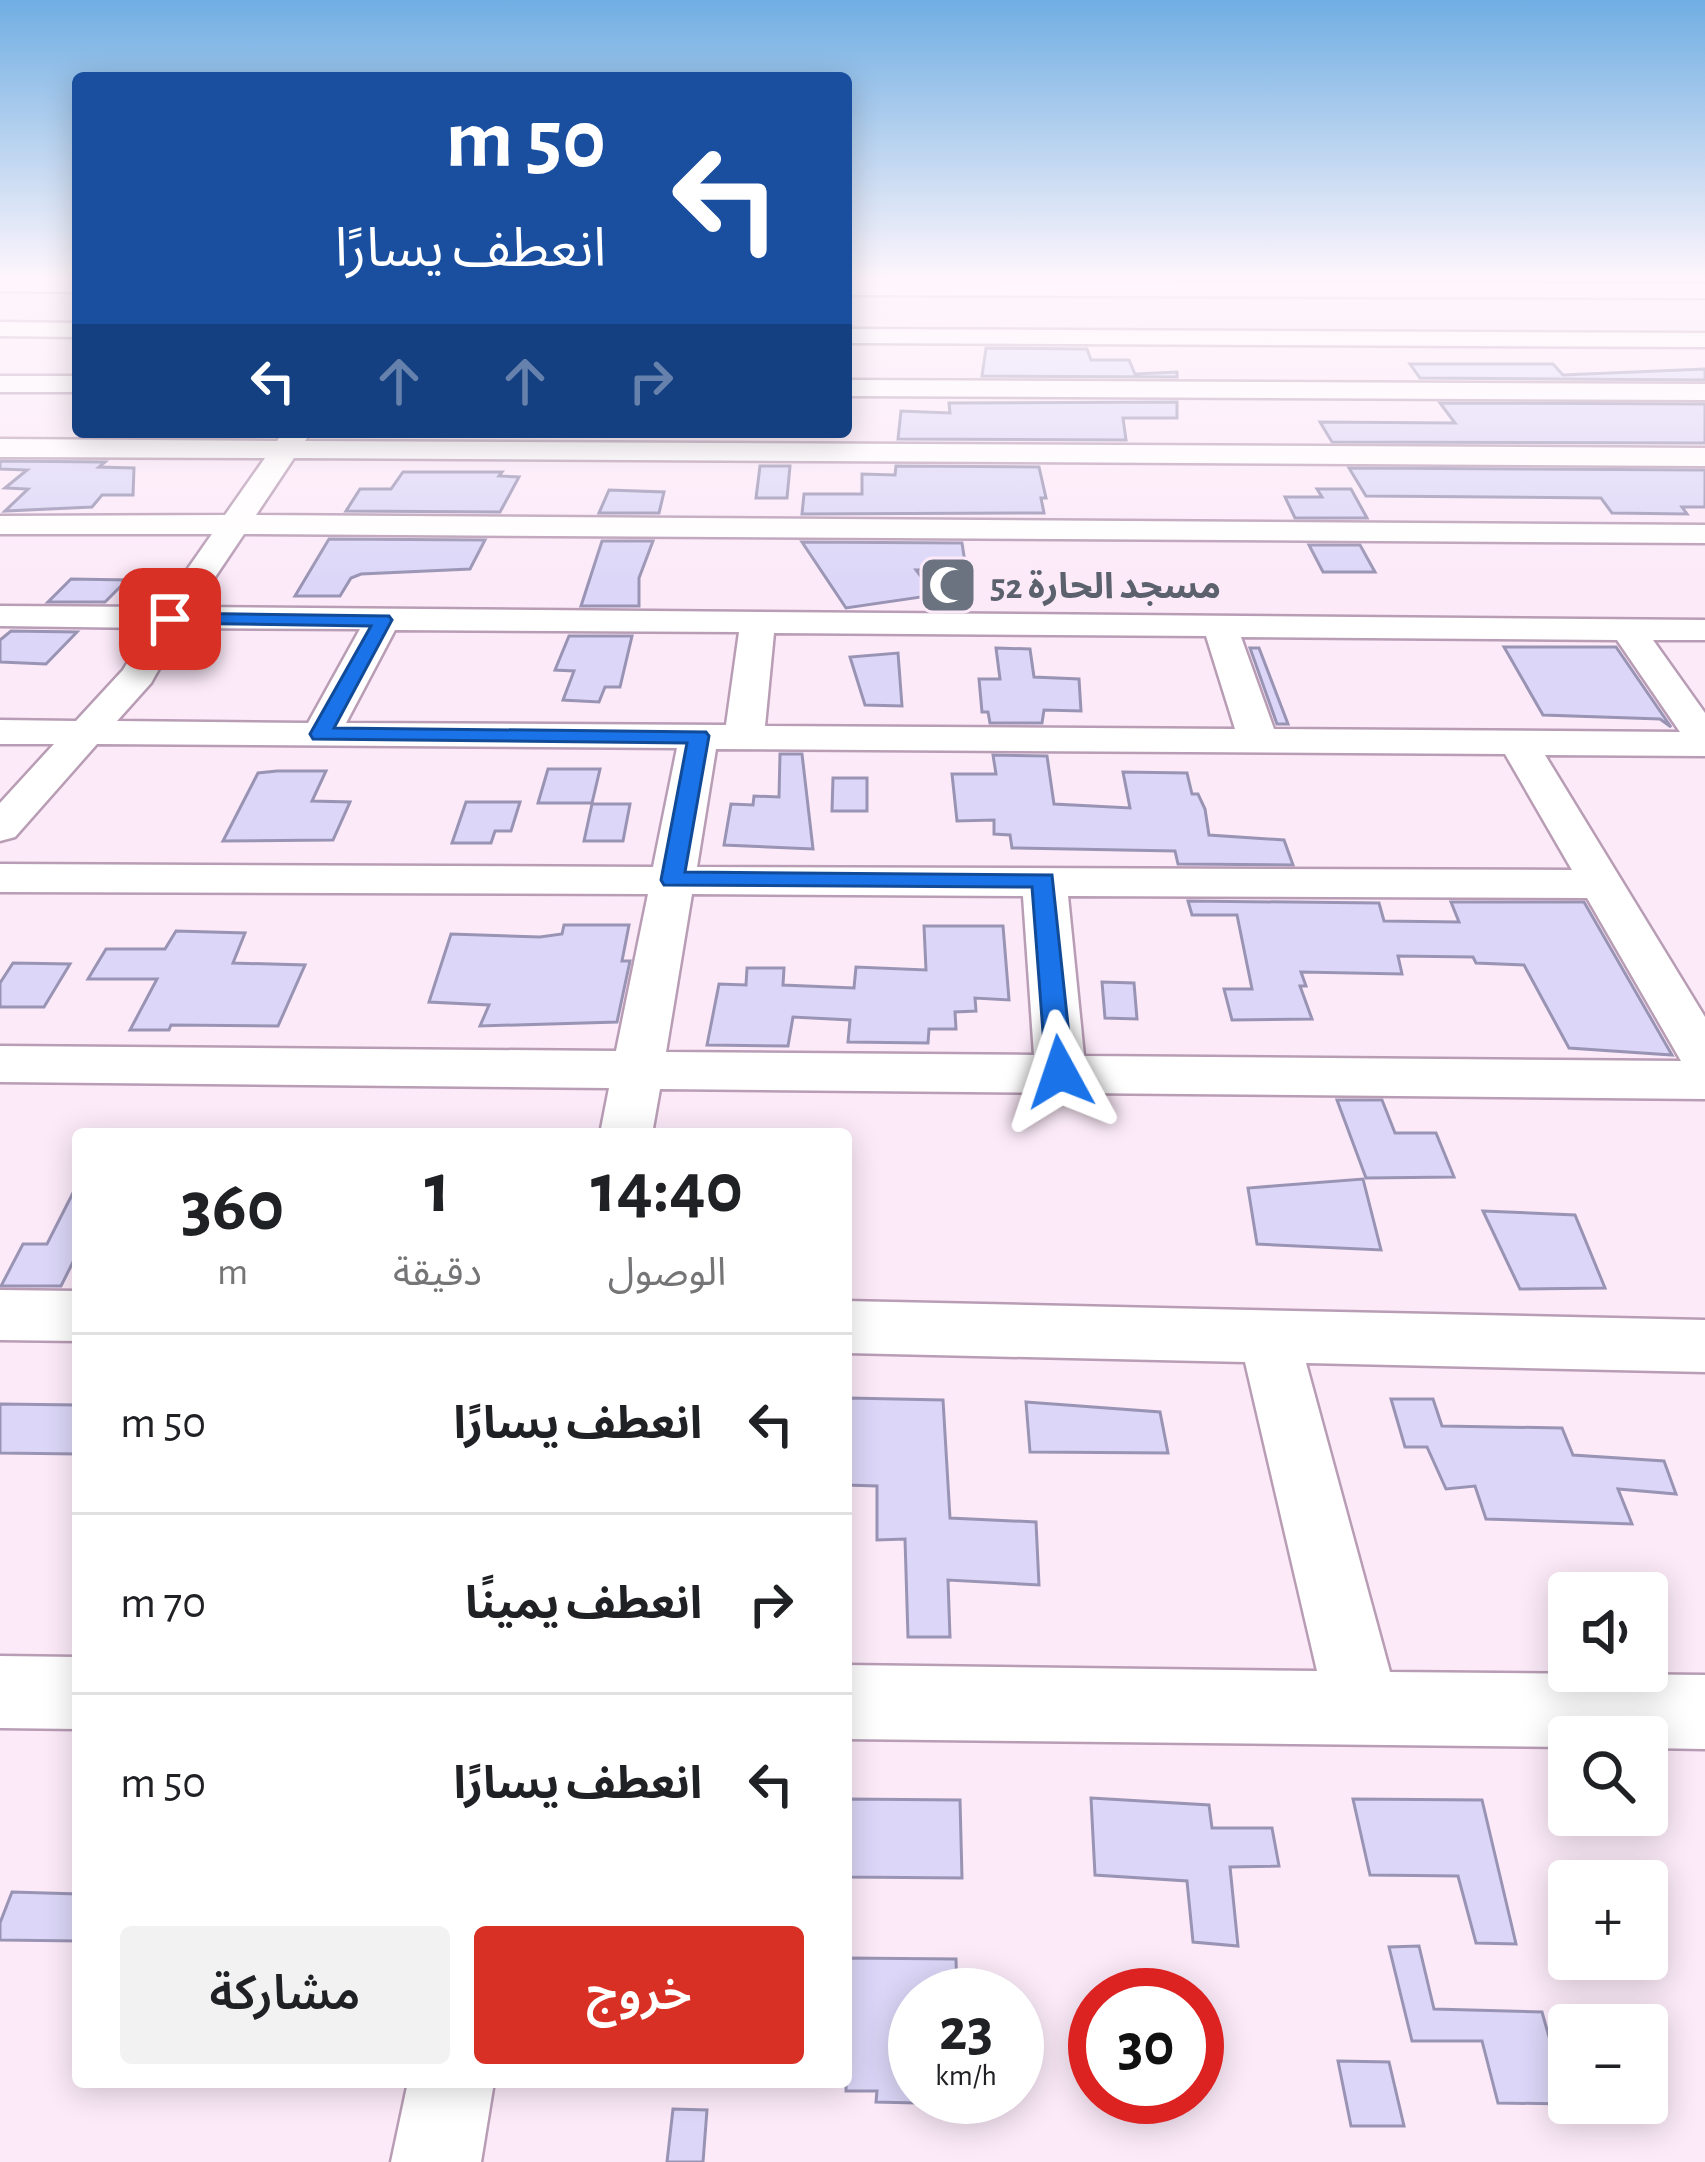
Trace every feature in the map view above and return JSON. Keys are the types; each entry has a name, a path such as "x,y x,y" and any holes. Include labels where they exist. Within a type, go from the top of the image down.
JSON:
{"street":[{"path":"924,378 924,389"},
{"path":"1116,378 1120,389"},
{"path":"1342,378 1350,390"},
{"path":"1456,378 1466,391"},
{"path":"0,384 72,380"},
{"path":"866,414 924,389 1705,392"},
{"path":"1261,389 1296,454"},
{"path":"1625,392 1698,457"},
{"path":"866,414 1296,454 1698,457"},
{"path":"48,448 72,424"},
{"path":"0,448 637,438"},
{"path":"0,828 138,675 170,619 290,441"},
{"path":"564,528 599,442"},
{"path":"0,525 1705,534"},
{"path":"0,616 1705,630"},
{"path":"320,734 383,620"},
{"path":"627,1128 672,880 758,622"},
{"path":"1220,626 1258,740"},
{"path":"1628,630 1705,742"},
{"path":"0,732 1705,742"},
{"path":"1517,741 1705,1059"},
{"path":"0,878 1602,884"},
{"path":"1043,880 1060,1072"},
{"path":"0,1064 1705,1080"},
{"path":"0,1315 72,1316"},
{"path":"852,1327 1705,1346"},
{"path":"1269,1336 1363,1708"},
{"path":"0,1691 72,1693"},
{"path":"852,1702 1705,1712"},
{"path":"436,2162 450,2088"}],"building":[{"path":"1420,378 1705,378 1705,380"},
{"path":"1177,402 1177,418 1123,418 1126,440 898,439 901,411 950,413 949,403"},
{"path":"1440,403 1705,404 1705,443 1332,442 1320,422 1455,423"},
{"path":"0,461 105,462 99,467 134,468 133,495 102,495 92,507 5,511 28,489 5,488 27,470 0,469"},
{"path":"760,466 790,466 787,498 756,498"},
{"path":"896,466 1039,467 1046,498 1041,498 1044,513 802,514 804,494 862,494 862,474 895,475"},
{"path":"1349,468 1705,470 1705,507 1682,507 1687,514 1612,513 1601,498 1366,496"},
{"path":"403,472 502,472 499,476 519,477 500,512 346,511 360,489 391,489"},
{"path":"1317,489 1351,489 1367,518 1295,518 1285,497 1322,497"},
{"path":"609,490 664,492 659,513 599,513"},
{"path":"329,539 485,540 470,569 361,574 351,578 340,596 295,596"},
{"path":"602,541 653,541 639,578 639,606 581,606"},
{"path":"802,542 962,543 966,569 916,570 935,595 846,608"},
{"path":"1309,545 1360,545 1375,572 1323,572"},
{"path":"71,579 127,580 105,602 48,602"},
{"path":"11,631 77,632 46,664 0,662 0,640"},
{"path":"569,636 632,636 620,687 605,687 599,702 563,700 574,671 555,670"},
{"path":"1504,647 1616,647 1671,727 1660,719 1543,715"},
{"path":"996,648 1030,649 1034,677 1079,679 1081,711 1044,710 1042,723 990,723 988,712 982,712 979,679 1000,679"},
{"path":"1250,648 1259,648 1288,724 1277,724"},
{"path":"898,653 902,706 865,705 850,657"},
{"path":"780,754 802,754 813,849 724,845 731,804 753,805 754,796 779,797"},
{"path":"993,755 1047,756 1054,804 1130,808 1123,772 1187,773 1192,794 1198,794 1205,809 1209,835 1284,840 1293,865 1178,864 1175,851 1012,848 1010,835 994,834 994,820 957,821 952,774 996,774"},
{"path":"548,769 600,769 592,803 538,803"},
{"path":"326,771 312,801 350,802 333,840 223,841 258,773"},
{"path":"833,778 867,778 867,811 832,811"},
{"path":"466,802 520,802 511,831 495,831 491,843 452,843"},
{"path":"592,804 630,804 623,841 584,841"},
{"path":"1188,901 1379,903 1384,921 1459,922 1451,902 1584,902 1672,1055 1569,1048 1524,965 1476,963 1473,957 1398,956 1402,974 1301,972 1306,986 1300,986 1312,1019 1232,1020 1224,989 1252,989 1237,915 1192,915"},
{"path":"564,925 629,925 622,961 630,961 617,1022 480,1026 489,1005 429,1002 451,934 540,937 562,934"},
{"path":"924,926 1003,926 1009,1000 975,998 976,1011 955,1012 956,1029 929,1029 928,1043 848,1042 850,1020 793,1017 788,1046 707,1045 719,984 746,985 747,968 784,968 783,985 854,988 856,967 926,970"},
{"path":"176,931 245,933 233,963 305,965 278,1026 171,1025 169,1030 130,1030 157,979 88,979 106,949 165,949"},
{"path":"13,963 70,964 44,1007 0,1007 0,983"},
{"path":"1102,982 1134,983 1137,1019 1105,1018"},
{"path":"1337,1100 1382,1100 1395,1133 1436,1133 1454,1177 1366,1178"},
{"path":"1363,1179 1381,1250 1257,1244 1248,1188"},
{"path":"72,1195 72,1264 61,1286 1,1286 23,1244 47,1244"},
{"path":"1483,1211 1575,1215 1605,1288 1520,1289"},
{"path":"852,1398 943,1400 950,1518 1036,1522 1039,1585 948,1580 950,1637 908,1637 905,1539 877,1540 877,1486 852,1485"},
{"path":"1391,1399 1433,1399 1442,1426 1562,1428 1573,1455 1664,1461 1676,1494 1618,1489 1632,1524 1486,1519 1475,1486 1446,1489 1427,1447 1405,1447"},
{"path":"1026,1402 1160,1412 1168,1453 1030,1452"},
{"path":"0,1404 72,1405 72,1454 0,1453"},
{"path":"1091,1798 1209,1805 1212,1828 1272,1828 1279,1866 1230,1867 1238,1946 1193,1942 1187,1881 1095,1875"},
{"path":"852,1799 960,1800 962,1878 852,1877"},
{"path":"1353,1799 1482,1800 1516,1944 1476,1943 1458,1876 1370,1875"},
{"path":"12,1892 72,1894 72,1941 0,1940 0,1923"},
{"path":"1419,1946 1434,2009 1542,2012 1548,2033 1548,2104 1498,2103 1482,2041 1412,2041 1389,1947"},
{"path":"852,1958 956,1959 956,1968 888,1968 888,2102 876,2102 877,2091 846,2091 852,2088"},
{"path":"1338,2061 1389,2062 1404,2126 1351,2126"},
{"path":"673,2109 707,2110 703,2162 667,2162"}],"place":[{"name":"مسجد الحارة 52","path":"948,585"}],"route":[{"path":"170,619 383,620 320,734 699,736 672,880 1043,880 1060,1072"}]}
